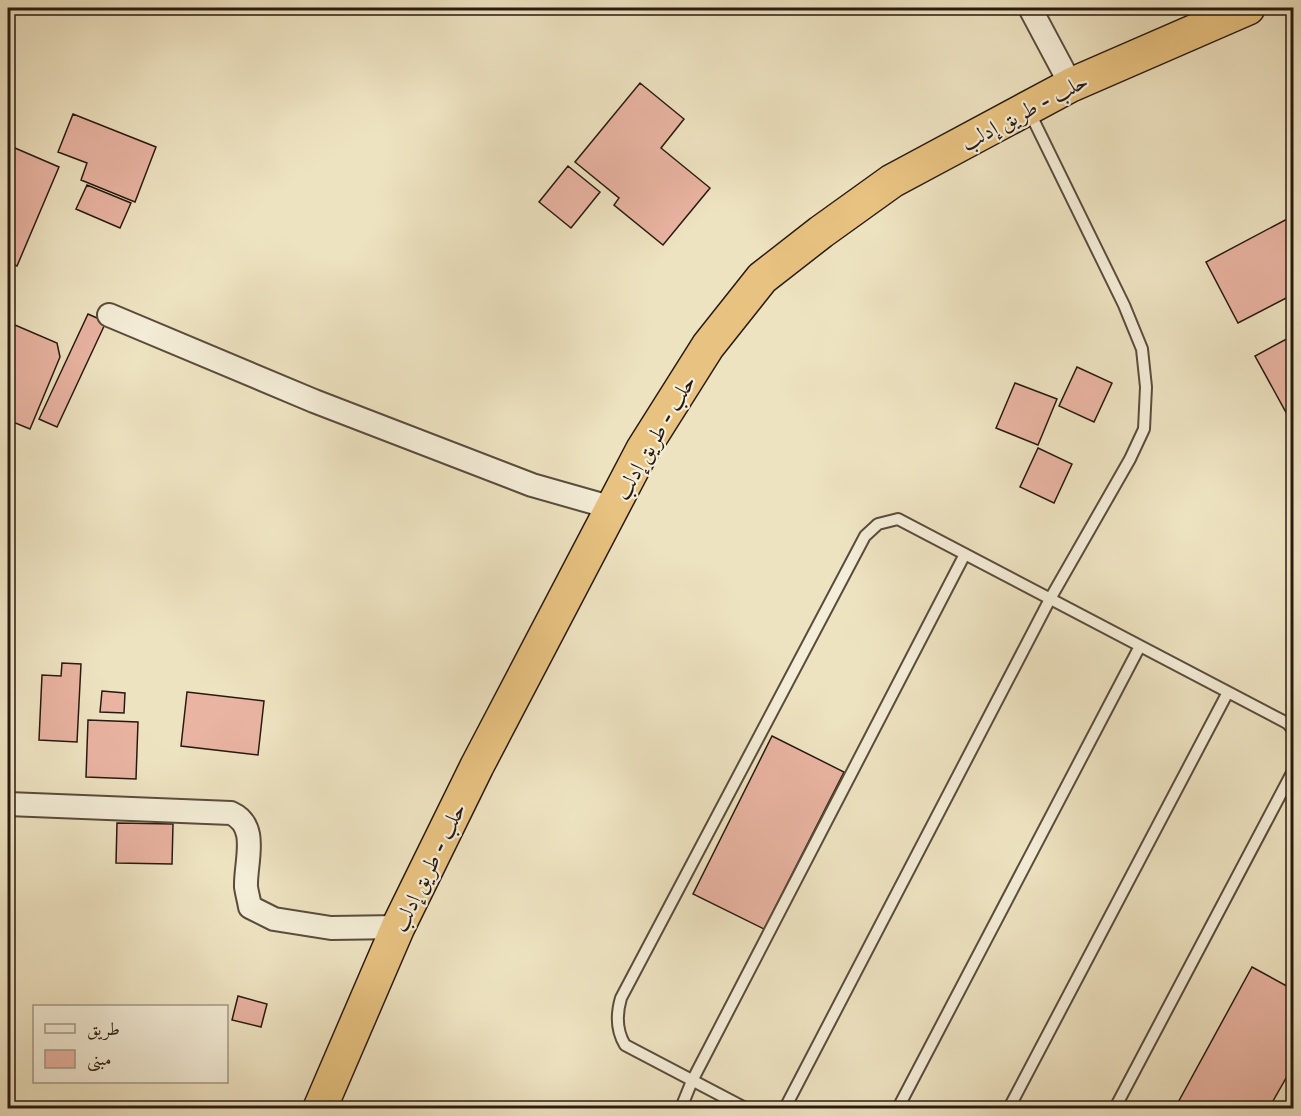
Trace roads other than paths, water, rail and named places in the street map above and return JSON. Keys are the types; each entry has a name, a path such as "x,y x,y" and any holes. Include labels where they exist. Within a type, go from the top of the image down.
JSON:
{"highway":[{"name":"حلب - طريق إدلب","path":"320,1108 398,927 477,766 644,449 708,346 762,278 892,181 1071,85 1248,8"}],"street":[{"path":"1030,8 1071,85"},
{"path":"109,315 314,401 521,481 613,508"},
{"path":"8,804 231,813 244,822 249,832 246,888 250,906 274,919 331,928 398,927"}],"lane":[{"path":"785,1108 1050,598 1130,459 1144,429 1146,387 1142,349 1124,305 1028,108"},
{"path":"745,1108 625,1045 620,1037 617,1024 618,1010 621,998 871,529 878,524 898,519 1287,723 1293,730"},
{"path":"681,1108 692,1081 965,554"},
{"path":"898,1108 1140,646"},
{"path":"1009,1108 1228,692"},
{"path":"1115,1108 1293,769"}]}
